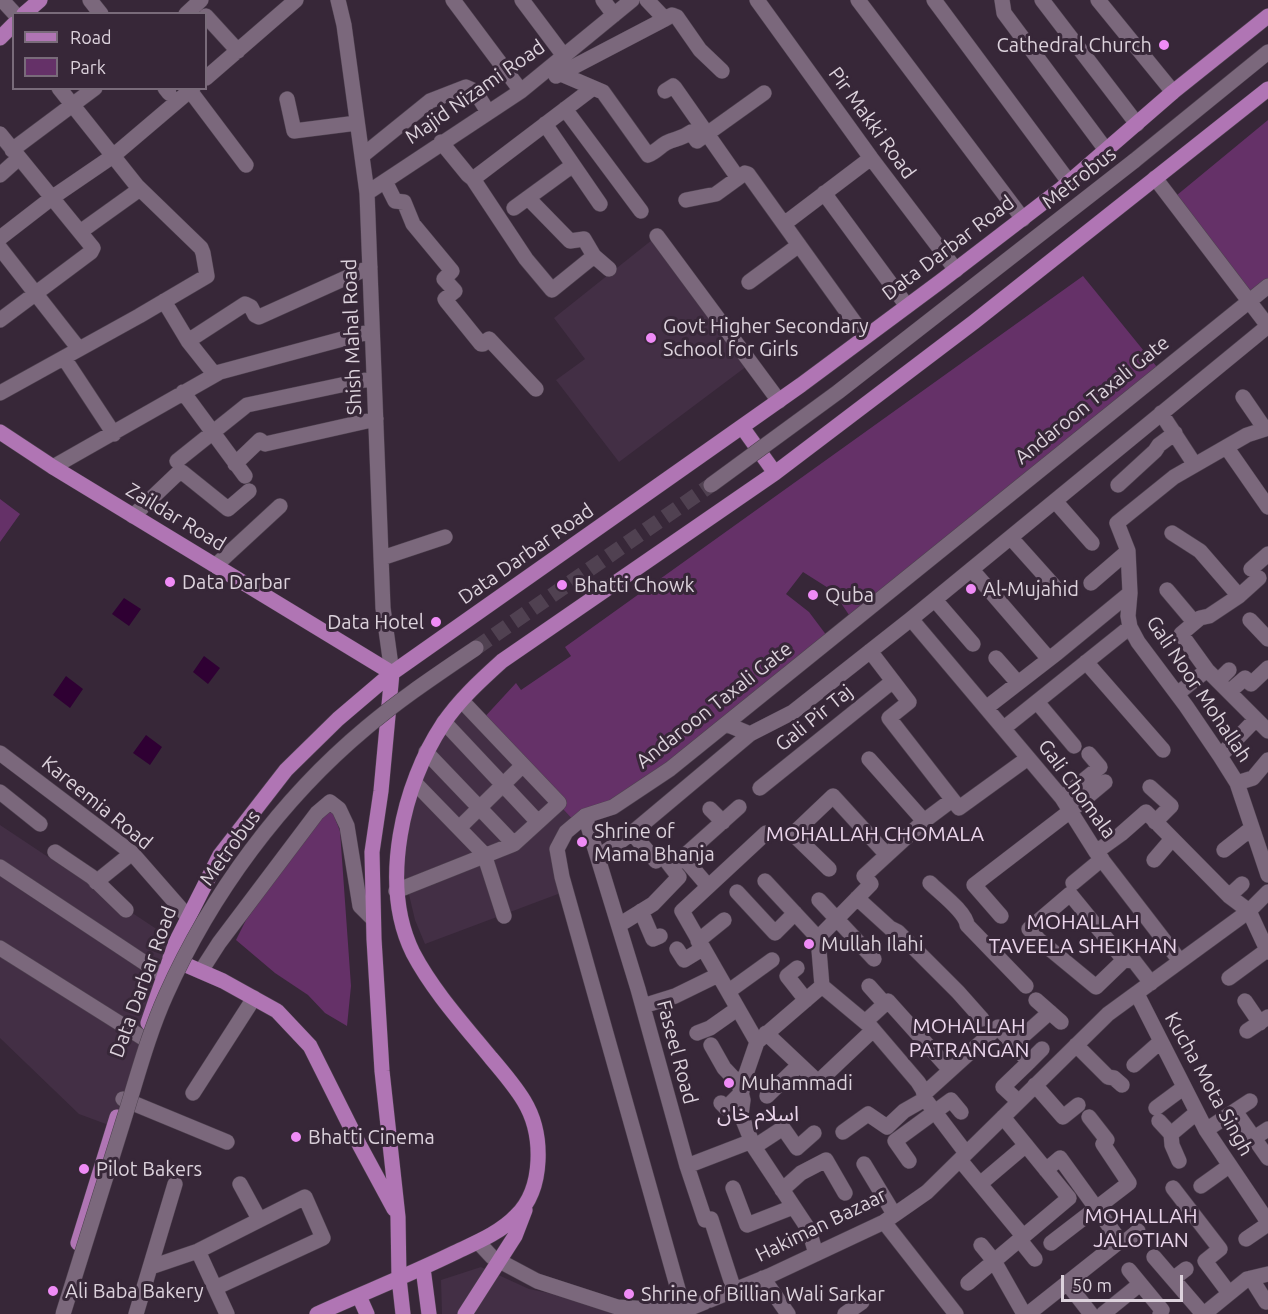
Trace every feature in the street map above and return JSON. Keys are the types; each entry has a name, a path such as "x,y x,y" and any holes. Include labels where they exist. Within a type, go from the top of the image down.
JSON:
{"main road":[{"path":"26,12 40,0"},
{"name":"Data Darbar Road","path":"58,1314 92,1192 170,958 188,916 220,855 286,770 338,719 392,673 779,401 956,270 1069,182 1173,92 1268,16"},
{"path":"465,1314 515,1236 536,1179 537,1152 536,1134 525,1102 435,988 413,952 404,929 396,891 400,835 426,752 444,722 462,700 502,661 775,473 974,322 1268,88"},
{"path":"742,427 775,473"},
{"name":"Zaildar Road","path":"0,432 53,467 392,673"},
{"path":"392,673 381,791 372,852 373,919 382,1071 398,1217 399,1278 403,1314"},
{"path":"170,958 201,971 277,1011 310,1046 398,1217"},
{"path":"317,1314 339,1309 358,1296 478,1242 510,1222 528,1201"},
{"path":"423,1268 429,1314"},
{"path":"358,1296 367,1314"}],"street":[{"path":"2,0 11,27"},
{"path":"90,0 99,12"},
{"path":"207,77 296,0"},
{"name":"Shish Mahal Road","path":"338,0 344,25 367,193 383,608 392,673"},
{"path":"453,0 521,91"},
{"path":"522,0 564,56"},
{"path":"603,0 614,15"},
{"name":"Majid Nizami Road","path":"367,193 521,91 632,0"},
{"path":"647,0 665,19"},
{"name":"Pir Makki Road","path":"757,0 871,158 956,270"},
{"path":"858,0 1023,219"},
{"path":"934,0 1069,182"},
{"path":"1002,0 1004,13 1106,150"},
{"path":"1042,0 1137,124"},
{"path":"1098,0 1173,92"},
{"path":"545,71 556,76 561,74 672,15 677,17 700,50 722,71"},
{"path":"207,18 238,51"},
{"name":"Metrobus","path":"711,485 838,392 1134,161 1268,51"},
{"path":"561,74 604,94 648,155 655,153 668,142 681,139 691,132 697,141 764,93"},
{"path":"665,91 673,86 675,88 738,178"},
{"path":"362,156 430,101 466,87 475,91 488,112"},
{"path":"473,179 593,88"},
{"path":"0,392 207,276 204,253 201,248 140,189 61,90"},
{"path":"0,175 16,154 92,90"},
{"path":"0,238 53,197 113,156 189,90"},
{"path":"191,90 246,165"},
{"path":"287,99 294,132 357,123"},
{"path":"566,109 641,211"},
{"path":"545,124 600,204"},
{"path":"0,134 93,248 91,252 0,320"},
{"path":"441,142 473,179 526,258 552,290 594,256"},
{"path":"784,224 871,158"},
{"path":"514,208 573,165"},
{"path":"686,200 716,194 747,172 865,337"},
{"path":"598,856 632,833 750,734 793,711 911,619 1268,326 1155,178"},
{"path":"385,181 395,201 404,202 414,224 452,271 444,279 455,291 445,300 481,344 489,339 536,389"},
{"path":"80,232 140,189"},
{"path":"824,193 907,306"},
{"path":"528,198 570,241 584,238 594,256 609,269"},
{"path":"657,237 779,401"},
{"path":"749,282 799,245"},
{"path":"0,248 79,349"},
{"path":"188,341 245,304 248,304 259,317 370,267"},
{"name":"Andaroon Taxali Gate","path":"684,1312 562,877 557,849 566,832 585,816 613,807 670,769 1268,285"},
{"path":"164,301 188,341 215,375"},
{"path":"53,467 215,375 372,331"},
{"path":"64,358 114,434"},
{"path":"177,461 247,405 374,378"},
{"path":"183,392 243,477"},
{"path":"1161,413 1195,465 1247,435 1267,428 1243,397"},
{"path":"134,516 178,473 182,472 228,509 260,440 265,444 376,419"},
{"path":"1118,485 1159,445 1175,434"},
{"path":"1227,448 1268,507"},
{"name":"Gali Noor Mohallah","path":"1195,465 1174,477 1117,523 1128,551 1130,593 1128,616 1130,627 1138,642 1177,694 1237,783 1268,875"},
{"path":"1054,501 1092,543"},
{"path":"215,566 280,506"},
{"path":"1172,532 1200,551 1239,596"},
{"path":"381,558 445,537"},
{"path":"1011,538 1053,586"},
{"path":"1091,583 1128,551"},
{"path":"1268,554 1239,596 1209,616 1200,618 1181,634 1218,674 1229,692 1268,731"},
{"path":"972,570 1053,656 1072,672"},
{"path":"1167,590 1194,622"},
{"path":"986,708 1130,593"},
{"path":"935,600 973,644"},
{"name":"Gali Chomala","path":"911,619 1066,805 1099,855 1180,961"},
{"path":"1250,620 1268,639"},
{"path":"1004,728 1130,627"},
{"name":"Metrobus","path":"63,1314 150,1037 181,964 208,916 268,828 302,790 365,729 414,691 476,648"},
{"path":"870,651 909,702 889,718 958,808 1028,758"},
{"path":"996,658 1018,683"},
{"path":"1086,662 1163,750"},
{"path":"1229,692 1245,678 1251,684 1268,668"},
{"path":"1177,694 1218,674"},
{"name":"Gali Pir Taj","path":"760,788 893,681"},
{"path":"396,891 484,854 514,844 559,803 462,700"},
{"path":"1036,702 1074,746"},
{"path":"1220,756 1255,720"},
{"path":"444,722 538,822"},
{"path":"726,724 750,734"},
{"path":"426,752 514,844"},
{"name":"Kareemia Road","path":"0,753 132,853 188,916"},
{"path":"1001,916 974,885 1066,805 1100,767 1089,754"},
{"path":"869,759 924,821"},
{"path":"1237,783 1253,778 1268,760"},
{"path":"459,828 523,765"},
{"path":"1066,805 1104,782"},
{"path":"415,783 484,854 504,916"},
{"path":"1150,787 1171,807 1155,822"},
{"path":"0,792 40,824"},
{"path":"829,869 793,834 833,796 887,855"},
{"path":"818,939 871,884 864,876 924,821 952,800"},
{"path":"201,971 219,943 317,813 330,802 339,809 346,826 360,906 373,919"},
{"path":"672,868 739,807"},
{"path":"710,809 723,822"},
{"path":"1072,883 1146,812 1229,896 1249,911 1267,951 1229,978"},
{"name":"Faseel Road","path":"585,816 643,1006 687,1166 705,1220 711,1219 734,1290"},
{"path":"1224,850 1252,828"},
{"path":"766,832 681,911 729,991 737,1009 762,1038 799,1065 815,1085 869,1026 888,1001 949,1069"},
{"path":"619,925 653,904 679,877 662,855 656,861 632,833"},
{"path":"1154,860 1172,839"},
{"path":"55,852 92,877 126,910"},
{"path":"96,882 132,853"},
{"path":"684,857 708,886"},
{"path":"0,867 163,975"},
{"path":"765,881 818,939 822,986 869,1026 918,1082 924,1096 980,1184 1035,1259"},
{"path":"930,883 957,908 967,920 967,925 1026,986"},
{"path":"1229,896 1242,884"},
{"path":"957,908 977,889"},
{"path":"737,892 775,933 795,913"},
{"name":"Hakiman Bazaar","path":"684,1312 816,1254 889,1218 927,1192 1108,1014 1249,911 1268,892"},
{"path":"1124,960 1096,987 1029,929 1070,894 1124,960 1134,962 1151,982"},
{"path":"857,898 890,928 898,932 982,1019"},
{"path":"819,900 874,959"},
{"path":"641,911 653,939 660,936"},
{"path":"677,949 684,960 724,920"},
{"path":"1,950 143,1038"},
{"path":"729,991 772,960"},
{"path":"797,968 787,976 806,1000"},
{"path":"643,1006 675,996 718,975"},
{"path":"722,1103 726,1108 740,1088 762,1038 822,986"},
{"path":"869,986 885,1004"},
{"name":"Kucha Mota Singh","path":"1137,994 1196,1113 1268,1223"},
{"path":"193,1094 254,998"},
{"path":"1014,1044 1055,1017 1036,1000"},
{"path":"1245,1001 1264,1020 1246,1032"},
{"path":"697,1034 711,1028 737,1009"},
{"path":"843,1132 868,1114 887,1126 924,1096 949,1069 998,1027 1029,1062"},
{"path":"1076,1045 1108,1077 1123,1074 1160,1042"},
{"path":"711,1045 724,1068 740,1088 743,1100 741,1115 753,1144 809,1230 816,1254"},
{"path":"1018,1101 1003,1087 1042,1049"},
{"path":"767,1096 799,1065"},
{"path":"1035,1085 1063,1117 1078,1105"},
{"path":"1179,1161 1172,1145 1171,1134 1157,1114 1183,1088"},
{"path":"123,1099 227,1142"},
{"path":"909,1161 895,1141 951,1100 962,1112"},
{"path":"1206,1130 1250,1101"},
{"path":"1235,1111 1268,1158"},
{"path":"1171,1134 1196,1113"},
{"path":"1051,1244 1129,1183 1103,1144 1107,1140 1089,1116"},
{"path":"1003,1117 1069,1198"},
{"path":"687,1166 753,1144 783,1128 797,1148 814,1133"},
{"path":"1254,1138 1268,1128"},
{"path":"980,1184 1026,1145"},
{"path":"1046,1170 1060,1158 1120,1240 1125,1242 1138,1231"},
{"path":"782,1190 801,1173 826,1160 845,1193"},
{"path":"864,1164 889,1218 956,1314"},
{"path":"1201,1186 1229,1166"},
{"path":"240,1184 259,1219"},
{"path":"136,1314 175,1185"},
{"path":"968,1283 1082,1187"},
{"path":"733,1188 747,1225 793,1207"},
{"path":"1173,1188 1220,1249 1205,1260 1229,1293"},
{"path":"151,1267 198,1251 305,1197 323,1238 215,1288"},
{"path":"1246,1239 1268,1223"},
{"path":"981,1245 994,1261 1019,1312 1067,1283 1120,1240"},
{"path":"478,1242 499,1262 552,1287 616,1311 684,1312"},
{"path":"198,1251 227,1314"},
{"path":"1154,1257 1173,1279 1181,1297 1203,1314 1222,1309 1229,1293 1247,1278 1268,1274"},
{"path":"1173,1279 1186,1269"},
{"path":"1129,1270 1162,1310 1160,1314"},
{"path":"763,1278 786,1313"},
{"path":"1251,1278 1266,1302"},
{"path":"1067,1283 1090,1314"},
{"path":"1103,1314 1140,1284"},
{"path":"845,1314 862,1302"}],"shaded area":[{"name":"Govt Higher Secondary School for Girls","path":"657,236 751,363 619,462 556,380 585,359 554,318"},
{"path":"124,598 141,609 129,626 112,614"},
{"path":"204,656 220,668 208,684 193,672"},
{"path":"66,676 83,689 70,708 53,695"},
{"path":"462,701 576,823 558,854 566,891 425,944 415,920 403,869 412,792"},
{"path":"146,735 162,747 150,765 133,753"},
{"path":"0,825 176,942 114,1127 79,1114 0,1038"},
{"path":"481,1267 529,1289 617,1307 685,1314 442,1314 441,1280"}],"green space":[{"path":"1268,120 1268,286 1249,301 1171,200"},
{"path":"1083,276 1161,372 853,621 833,591 803,572 786,594 809,612 830,640 670,769 576,823 481,721 516,683 521,690 571,656 565,647"},
{"path":"0,499 20,514 0,542"},
{"path":"325,811 333,813 340,831 351,986 347,1026 325,1013 308,995 275,973 236,940 246,920"}],"tunnel":[{"path":"476,648 711,485"}],"place":[{"name":"Cathedral Church","path":"1164,45"},
{"name":"Govt Higher Secondary School for Girls","path":"651,338"},
{"name":"Data Darbar","path":"170,582"},
{"name":"Bhatti Chowk","path":"562,585"},
{"name":"Al-Mujahid","path":"971,589"},
{"name":"Quba","path":"813,595"},
{"name":"Data Hotel","path":"436,622"},
{"name":"Shrine of Mama Bhanja","path":"582,842"},
{"name":"Mullah Ilahi","path":"809,944"},
{"name":"Muhammadi","path":"729,1083"},
{"name":"Bhatti Cinema","path":"296,1137"},
{"name":"Pilot Bakers","path":"84,1169"},
{"name":"Ali Baba Bakery","path":"53,1291"},
{"name":"Shrine of Billian Wali Sarkar","path":"629,1294"}],"district":[{"name":"MOHALLAH CHOMALA","path":"875,834"},
{"name":"MOHALLAH TAVEELA SHEIKHAN","path":"1083,934"},
{"name":"MOHALLAH PATRANGAN","path":"969,1038"},
{"name":"اسلام خان","path":"758,1114"},
{"name":"MOHALLAH JALOTIAN","path":"1141,1228"}]}
